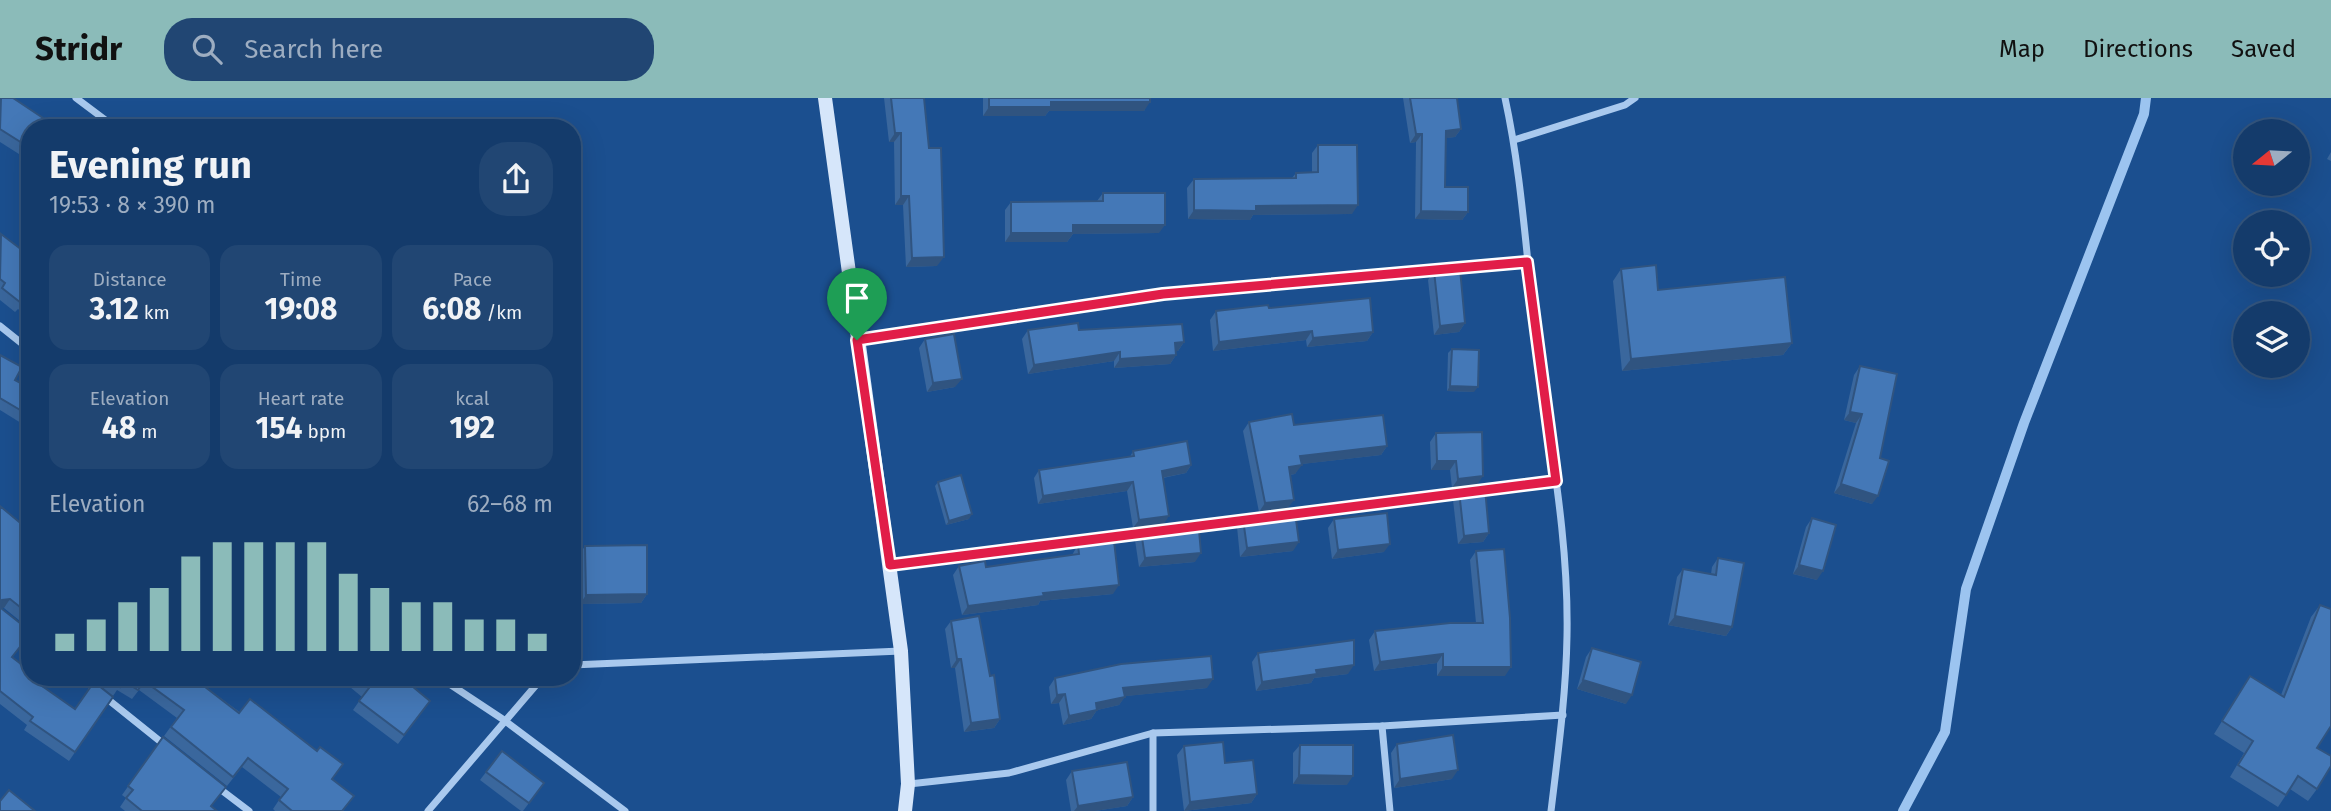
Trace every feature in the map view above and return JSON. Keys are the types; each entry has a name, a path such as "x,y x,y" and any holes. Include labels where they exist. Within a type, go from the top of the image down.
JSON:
{"main road":[{"path":"825,98 901,651 908,784 905,811"}],"street":[{"path":"76,98 104,119"},
{"path":"1505,98 1514,140 1563,554 1567,634 1563,715 1551,811"},
{"path":"1514,140 1625,105 1635,98"},
{"path":"857,340 1163,294 1527,262"},
{"path":"0,326 21,343"},
{"path":"1273,517 1556,481"},
{"path":"890,565 1260,518"},
{"path":"581,665 901,651"},
{"path":"91,686 169,749"},
{"path":"453,686 504,720 625,811"},
{"path":"428,811 535,686"},
{"path":"908,784 1009,773 1153,733 1382,726 1563,715"},
{"path":"1382,726 1390,811"},
{"path":"1153,733 1153,811"},
{"path":"209,780 249,811"}],"building":[{"path":"1,98 13,98 44,119 21,119 21,142 0,129"},
{"path":"891,98 924,98 929,148 941,148 944,257 912,258 909,196 901,196 901,133 895,133"},
{"path":"989,98 1150,98 1150,102 1051,102 1051,107 989,107"},
{"path":"1410,98 1457,98 1461,129 1446,131 1445,187 1468,187 1468,212 1421,211 1422,134 1416,134"},
{"path":"1318,145 1357,145 1358,205 1256,206 1256,211 1194,210 1194,179 1296,178 1296,173 1318,172"},
{"path":"1103,193 1165,193 1165,225 1073,225 1073,233 1011,233 1011,202 1103,201"},
{"path":"1,234 21,249 21,303 2,288 5,283 0,279"},
{"path":"1656,265 1658,290 1785,277 1792,343 1631,359 1621,269"},
{"path":"1460,269 1465,323 1440,326 1434,271"},
{"path":"1370,298 1373,332 1313,338 1312,331 1219,342 1216,311"},
{"path":"1078,323 1079,330 1182,324 1184,342 1175,343 1176,355 1120,359 1120,352 1034,365 1028,330"},
{"path":"954,334 962,379 933,383 925,339"},
{"path":"1452,349 1479,350 1478,387 1450,386"},
{"path":"0,355 21,366 15,380 21,383 21,410 0,398"},
{"path":"1860,366 1897,374 1880,458 1889,461 1878,496 1841,484 1862,414 1850,412"},
{"path":"1292,414 1294,425 1383,415 1387,446 1300,456 1302,465 1289,467 1294,500 1265,503 1249,422"},
{"path":"1482,432 1483,476 1458,479 1456,461 1437,461 1436,433"},
{"path":"1187,441 1191,465 1162,471 1169,516 1139,520 1133,482 1043,496 1039,470 1134,456 1133,451"},
{"path":"961,475 972,514 949,521 938,482"},
{"path":"1485,488 1489,533 1464,536 1459,491"},
{"path":"0,506 21,524 21,608 10,599 2,600 0,604"},
{"path":"1295,512 1299,542 1247,548 1243,519"},
{"path":"1387,513 1390,544 1338,550 1334,519"},
{"path":"1812,518 1836,525 1823,571 1799,565"},
{"path":"1172,528 1173,532 1199,530 1201,553 1145,558 1141,531"},
{"path":"1114,541 1119,585 1043,593 1044,596 968,606 959,566 985,561 986,567 1079,554 1078,545"},
{"path":"647,545 647,594 586,595 585,546"},
{"path":"1504,549 1511,667 1443,667 1443,654 1380,662 1375,631 1450,623 1483,623 1476,551"},
{"path":"1718,558 1744,563 1732,627 1675,616 1683,569 1716,575"},
{"path":"0,604 2,609 21,624 21,646 12,657 21,664 21,686 42,686 75,709 91,686 99,686 113,697 75,752 30,721 33,717 0,691"},
{"path":"2320,605 2331,609 2331,726 2317,748 2331,756 2331,766 2317,789 2298,776 2286,795 2238,765 2253,741 2222,721 2250,676 2284,697"},
{"path":"979,616 990,676 994,675 1000,719 971,723 961,659 957,659 951,621"},
{"path":"1354,640 1354,665 1316,670 1317,674 1262,682 1258,653"},
{"path":"1592,648 1641,662 1632,695 1583,680"},
{"path":"1211,656 1213,679 1123,688 1125,697 1096,703 1097,710 1069,716 1065,694 1057,695 1055,678 1121,664"},
{"path":"151,686 204,686 239,713 250,699 317,751 320,747 343,764 332,779 354,796 342,811 292,811 279,800 288,789 248,758 233,777 171,727 184,710"},
{"path":"366,686 412,686 430,701 404,735 359,701 369,688"},
{"path":"1453,735 1458,770 1400,779 1397,744"},
{"path":"163,737 226,787 211,806 217,811 142,811 126,798 133,790 128,786"},
{"path":"1223,742 1225,763 1253,760 1257,794 1190,802 1184,746"},
{"path":"1300,745 1353,745 1353,776 1299,775"},
{"path":"502,751 544,783 529,803 486,772"},
{"path":"1127,762 1133,797 1078,806 1072,771"},
{"path":"9,790 35,811 0,811 0,801"}],"waterway":[{"path":"1903,811 1945,732 1966,589 2024,423 2144,114 2146,98"}],"route":[{"path":"1527,262 1556,481 890,565 857,340 1163,294 1527,262"}]}
